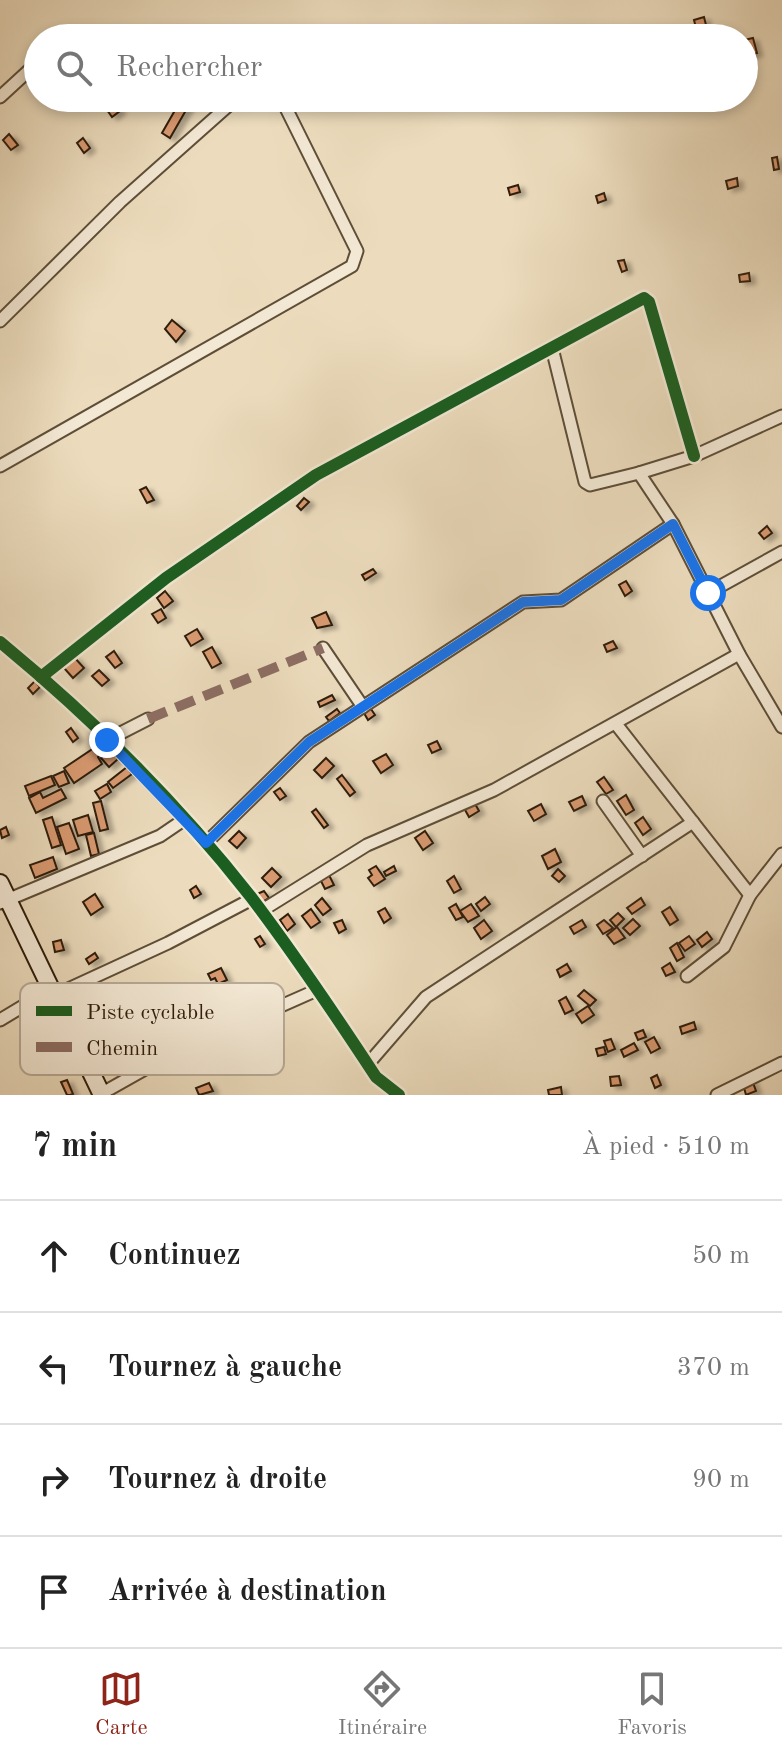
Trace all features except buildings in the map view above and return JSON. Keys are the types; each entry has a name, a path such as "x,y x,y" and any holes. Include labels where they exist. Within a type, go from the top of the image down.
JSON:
{"street":[{"path":"0,97 24,75"},
{"path":"0,321 120,202 221,112"},
{"path":"0,466 352,266 357,251 288,112"},
{"path":"41,677 166,578 316,475 644,298 647,299 694,456"},
{"path":"552,348 585,482 595,485 694,456 782,416"},
{"path":"639,473 673,524 739,654 782,727"},
{"path":"206,843 309,742 523,602 561,600 673,524"},
{"path":"708,593 782,552"},
{"path":"0,642 107,740 185,819 261,911 376,1077 399,1095"},
{"path":"323,648 363,707"},
{"path":"261,911 367,845 494,790 739,654"},
{"path":"107,740 148,719"},
{"path":"616,724 750,895"},
{"path":"603,801 642,856"},
{"path":"46,983 2,895 160,836 185,819"},
{"path":"368,1064 426,997 693,822"},
{"path":"687,976 724,947 750,895 782,854"},
{"path":"74,983 168,943 252,899"},
{"path":"284,1005 317,990"},
{"path":"0,1020 20,1009"},
{"path":"717,1095 782,1063"},
{"path":"91,1075 101,1095 136,1075"}],"marked path":[{"path":"148,719 323,648"}],"cycle path":[{"path":"41,677 166,578 316,475 644,298 649,302 694,456"},
{"path":"0,642 100,731 194,828 251,897 376,1077 399,1095"}],"route":[{"path":"107,740 206,843 309,742 523,602 561,600 673,524 708,593"}]}
